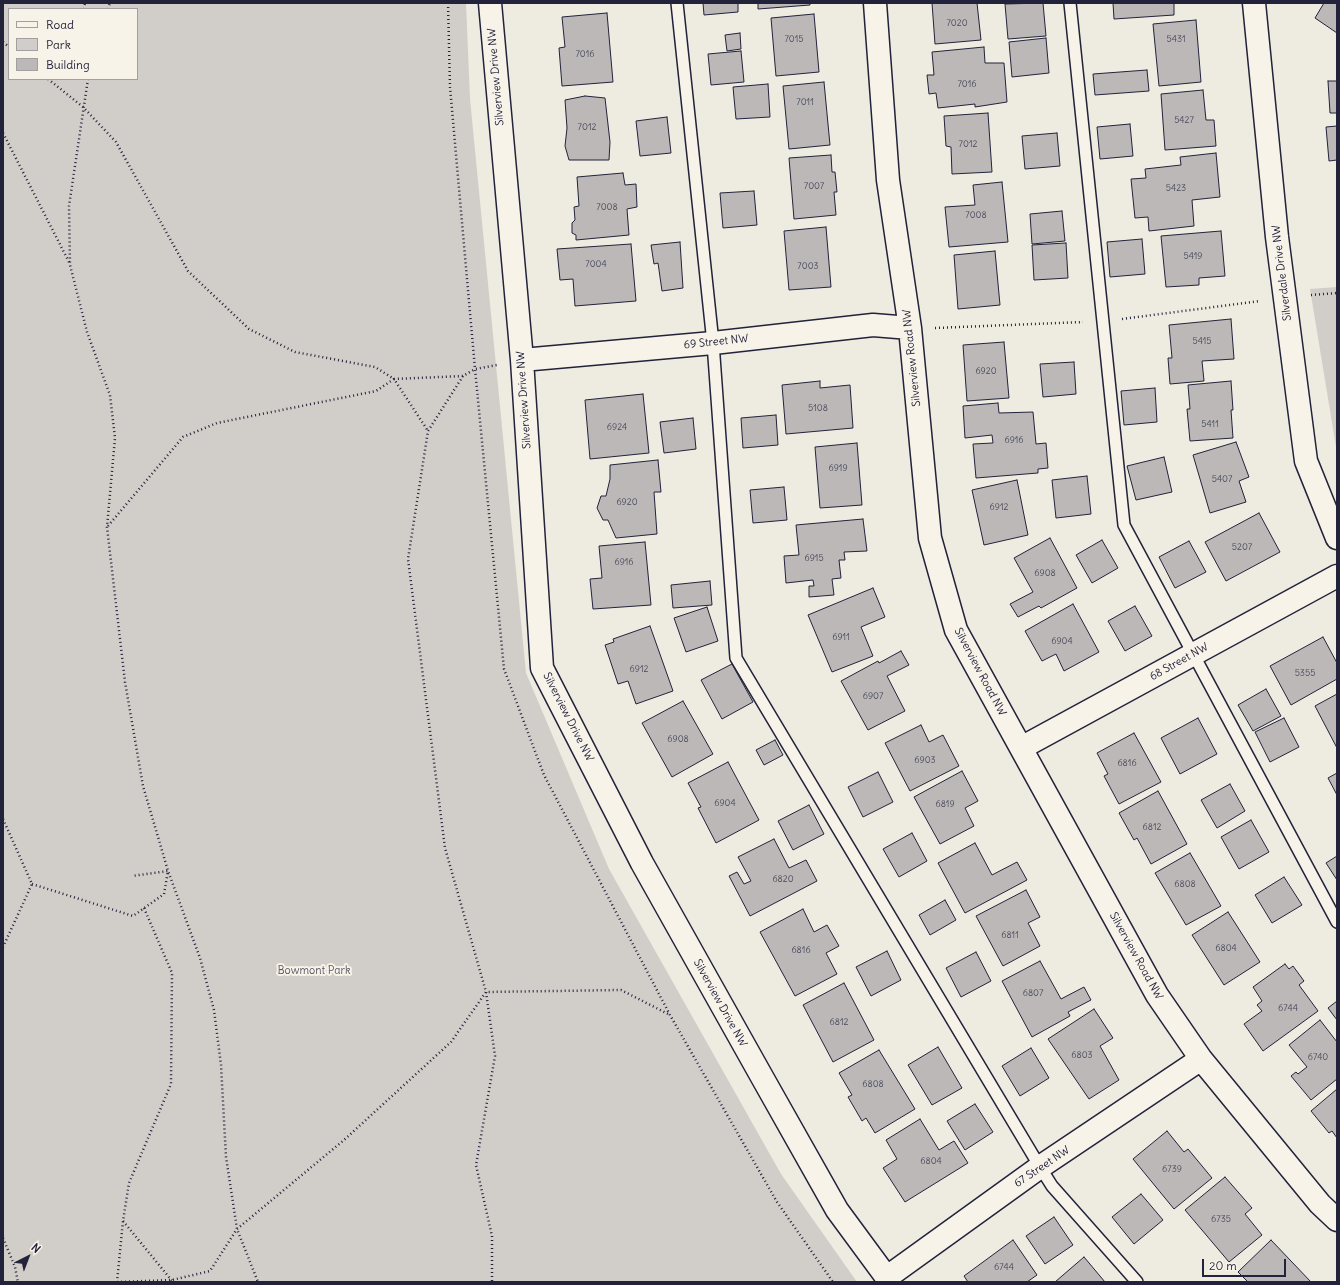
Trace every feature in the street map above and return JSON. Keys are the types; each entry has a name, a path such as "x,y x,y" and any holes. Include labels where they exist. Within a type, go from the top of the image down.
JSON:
{"street":[{"name":"Silverview Drive NW","path":"490,3 522,360 542,668 642,863 837,1210 888,1280"},
{"name":"Silverview Road NW","path":"876,3 888,180 910,328 930,538 956,630 1157,995 1201,1059 1320,1204 1337,1220"},
{"name":"Silverdale Drive NW","path":"1254,3 1280,267 1306,461 1337,538"},
{"name":"69 Street NW","path":"522,360 713,343 873,325 910,328"},
{"name":"68 Street NW","path":"1021,748 1337,576"},
{"name":"67 Street NW","path":"888,1280 1040,1168 1201,1059"}],"lane":[{"path":"677,3 713,343 736,658 1040,1168 1052,1186 1137,1282"},
{"path":"1070,3 1124,525 1337,922"}],"path":[{"path":"448,3 450,87 474,369"},
{"path":"49,80 83,107 116,142 188,271 249,329 296,352 375,367 394,379 428,431"},
{"path":"70,265 69,206 88,80"},
{"path":"3,133 70,265 87,332 110,396 115,438 107,527 126,690 143,786 168,871 200,958 214,1010 221,1065 226,1157 237,1229 258,1282"},
{"path":"492,1282 492,1236 476,1165 495,1056 486,992 445,848 408,559 428,431 463,376 474,369 522,360"},
{"path":"107,527 183,436 217,423 376,391 394,379 463,376"},
{"path":"3,819 32,884 133,916 164,894 168,871"},
{"path":"132,876 168,871"},
{"path":"3,946 32,884"},
{"path":"144,908 172,973 171,1084 130,1183 123,1221 117,1282 173,1281 210,1271 237,1229 344,1140 451,1042 486,992"},
{"path":"486,992 621,990 670,1014"},
{"path":"123,1221 173,1281"},
{"path":"3,1238 15,1267 18,1282"}],"green space":[{"name":"Bowmont Park","path":"3,3 466,3 470,99 526,673 609,869 781,1174 857,1282 3,1282"},
{"path":"1337,287 1337,453 1310,289"}],"building":[{"path":"703,3 738,3 738,12 704,15"},
{"path":"758,3 810,3 810,5 758,9"},
{"path":"932,3 977,3 981,40 935,44"},
{"path":"1043,3 1046,36 1008,39 1005,4"},
{"path":"1113,3 1174,3 1174,15 1114,19"},
{"path":"1324,3 1337,3 1337,33 1315,18"},
{"path":"607,13 613,82 562,86 559,48 565,47 562,17"},
{"path":"814,14 819,72 776,76 771,18"},
{"path":"1196,20 1201,82 1159,86 1153,24"},
{"path":"740,33 741,49 727,51 725,35"},
{"path":"1046,38 1049,73 1012,77 1009,42"},
{"path":"984,47 985,63 1004,63 1007,102 975,107 975,104 938,108 936,93 929,94 927,75 934,75 932,52"},
{"path":"741,51 744,82 711,85 708,54"},
{"path":"1147,70 1149,91 1095,95 1093,74"},
{"path":"1328,81 1337,81 1337,113 1330,113"},
{"path":"824,82 830,145 789,149 783,86"},
{"path":"768,84 770,117 736,119 733,87"},
{"path":"1203,90 1206,120 1214,120 1216,146 1165,150 1161,94"},
{"path":"585,96 605,98 610,142 609,160 569,160 565,146 567,128 565,100"},
{"path":"988,113 992,172 952,174 951,147 946,146 944,116"},
{"path":"667,117 671,153 640,156 636,121"},
{"path":"1130,124 1133,156 1100,159 1097,127"},
{"path":"1337,126 1337,160 1329,161 1326,127"},
{"path":"1057,133 1060,166 1025,169 1022,136"},
{"path":"1216,153 1220,197 1192,200 1194,226 1149,231 1148,217 1135,218 1131,179 1146,178 1145,169 1181,165 1180,157"},
{"path":"831,155 832,172 835,172 837,192 834,192 836,215 794,219 789,158"},
{"path":"623,173 625,185 636,184 637,207 627,209 629,235 576,240 576,235 572,233 572,223 575,220 574,207 579,206 577,177"},
{"path":"1002,182 1008,242 949,247 945,207 975,205 973,185"},
{"path":"754,191 757,225 723,228 720,193"},
{"path":"1062,211 1065,241 1032,244 1030,214"},
{"path":"826,227 831,287 789,290 784,231"},
{"path":"1221,231 1225,276 1199,278 1199,285 1166,287 1161,236"},
{"path":"1142,239 1145,274 1110,277 1107,242"},
{"path":"680,242 683,288 662,291 658,263 654,264 651,245"},
{"path":"1066,243 1068,278 1034,280 1032,245"},
{"path":"631,244 636,301 575,306 573,279 560,280 557,249"},
{"path":"995,251 1000,305 958,309 954,255"},
{"path":"1231,319 1234,359 1202,361 1204,381 1170,384 1168,358 1172,358 1169,325"},
{"path":"1004,342 1009,398 967,401 963,345"},
{"path":"1074,362 1076,394 1043,397 1040,364"},
{"path":"820,381 820,388 850,385 853,428 786,434 782,385"},
{"path":"1231,381 1233,438 1190,441 1187,409 1190,409 1188,385"},
{"path":"1155,388 1157,422 1124,425 1121,391"},
{"path":"643,394 649,453 590,459 585,400"},
{"path":"998,403 999,413 1033,412 1036,444 1046,443 1048,468 1038,469 1038,473 976,478 973,444 993,443 992,435 965,438 963,406"},
{"path":"776,415 778,445 743,448 741,418"},
{"path":"693,418 696,449 664,453 660,422"},
{"path":"1236,442 1249,477 1239,481 1246,502 1210,513 1193,455"},
{"path":"857,443 862,505 820,508 815,447"},
{"path":"1164,457 1172,492 1136,500 1127,466"},
{"path":"658,460 661,492 654,492 657,534 616,538 608,520 603,520 597,508 601,496 606,496 610,479 610,465"},
{"path":"1087,476 1091,514 1056,518 1052,480"},
{"path":"1017,480 1028,535 984,545 972,490"},
{"path":"784,487 787,520 753,523 750,490"},
{"path":"1259,513 1280,552 1226,581 1205,542"},
{"path":"863,519 867,551 844,552 845,560 839,560 841,578 832,579 834,595 809,597 809,586 814,586 813,580 786,583 784,556 799,555 796,525"},
{"path":"1050,538 1077,588 1041,608 1039,606 1018,617 1010,604 1033,592 1014,558"},
{"path":"1102,540 1118,568 1092,583 1076,555"},
{"path":"1189,541 1206,572 1175,588 1159,557"},
{"path":"645,542 651,605 593,609 590,579 602,578 599,546"},
{"path":"710,581 712,605 673,608 671,585"},
{"path":"873,588 885,617 861,627 873,656 832,672 808,615"},
{"path":"1073,604 1099,652 1064,671 1056,654 1042,661 1025,631"},
{"path":"1135,606 1152,636 1125,651 1108,621"},
{"path":"707,607 718,641 686,652 674,618"},
{"path":"650,626 673,691 636,704 628,681 618,684 605,645 614,642 613,639"},
{"path":"1323,637 1337,663 1337,679 1291,705 1270,666"},
{"path":"901,651 909,665 887,676 905,711 868,730 841,681 878,661 879,663"},
{"path":"732,664 753,702 722,719 701,680"},
{"path":"1266,689 1281,716 1253,731 1238,705"},
{"path":"1337,694 1337,748 1315,706"},
{"path":"683,701 713,754 672,777 642,723"},
{"path":"1198,718 1217,754 1180,774 1161,738"},
{"path":"1284,718 1299,747 1270,762 1255,732"},
{"path":"921,725 929,742 943,735 959,766 910,791 885,743"},
{"path":"1134,733 1161,782 1119,804 1104,776 1108,774 1097,753"},
{"path":"775,740 783,755 764,765 756,750"},
{"path":"728,762 759,820 716,843 698,808 701,807 688,783"},
{"path":"962,771 978,801 965,808 974,826 940,844 914,797"},
{"path":"878,772 893,802 863,817 848,787"},
{"path":"1337,773 1337,795 1328,778"},
{"path":"1230,784 1245,811 1217,828 1201,800"},
{"path":"1158,791 1187,844 1151,864 1137,838 1134,840 1119,813"},
{"path":"809,805 824,834 793,850 778,821"},
{"path":"1251,820 1269,852 1239,869 1221,837"},
{"path":"912,833 927,861 899,877 883,849"},
{"path":"774,839 789,868 806,860 817,881 750,916 729,876 737,872 744,884 751,881 738,857"},
{"path":"975,843 992,875 1017,862 1027,880 965,913 938,863"},
{"path":"1190,853 1221,906 1186,925 1155,873"},
{"path":"1337,856 1337,880 1326,863"},
{"path":"1284,877 1302,905 1272,923 1255,895"},
{"path":"1026,890 1040,917 1028,923 1040,946 1003,966 976,916"},
{"path":"945,900 956,920 930,935 919,915"},
{"path":"803,909 814,932 827,925 839,946 826,953 837,974 795,996 760,932"},
{"path":"1228,912 1260,962 1224,985 1192,935"},
{"path":"887,951 901,980 871,996 856,967"},
{"path":"976,952 991,981 961,997 946,968"},
{"path":"1040,961 1061,999 1084,987 1091,1000 1068,1012 1070,1016 1032,1037 1002,981"},
{"path":"1285,964 1289,969 1293,966 1304,981 1299,985 1318,1011 1263,1051 1244,1024 1262,1011 1257,1005 1262,1001 1253,987"},
{"path":"844,983 874,1040 833,1062 803,1005"},
{"path":"1337,1001 1337,1020 1328,1008"},
{"path":"1094,1009 1113,1038 1100,1046 1119,1080 1089,1099 1048,1039"},
{"path":"1320,1020 1337,1042 1337,1079 1311,1100 1291,1076 1296,1072 1298,1074 1307,1067 1289,1045"},
{"path":"938,1047 962,1088 932,1105 908,1065"},
{"path":"1031,1048 1049,1078 1020,1096 1002,1066"},
{"path":"879,1050 915,1109 875,1133 866,1118 862,1121 848,1097 852,1095 839,1073"},
{"path":"1337,1089 1337,1138 1332,1131 1329,1133 1311,1111"},
{"path":"975,1104 993,1132 965,1150 947,1121"},
{"path":"920,1119 939,1150 954,1141 968,1163 905,1202 883,1168 897,1159 886,1140"},
{"path":"1167,1131 1184,1152 1188,1149 1212,1178 1174,1209 1133,1159"},
{"path":"1225,1177 1252,1208 1245,1214 1262,1235 1229,1262 1185,1210"},
{"path":"1141,1194 1163,1220 1134,1244 1112,1217"},
{"path":"1054,1217 1073,1245 1045,1264 1026,1236"},
{"path":"1013,1240 1037,1275 1027,1282 968,1282 964,1276"},
{"path":"1271,1240 1311,1282 1248,1282 1238,1272"},
{"path":"1084,1257 1105,1282 1055,1282"}]}
